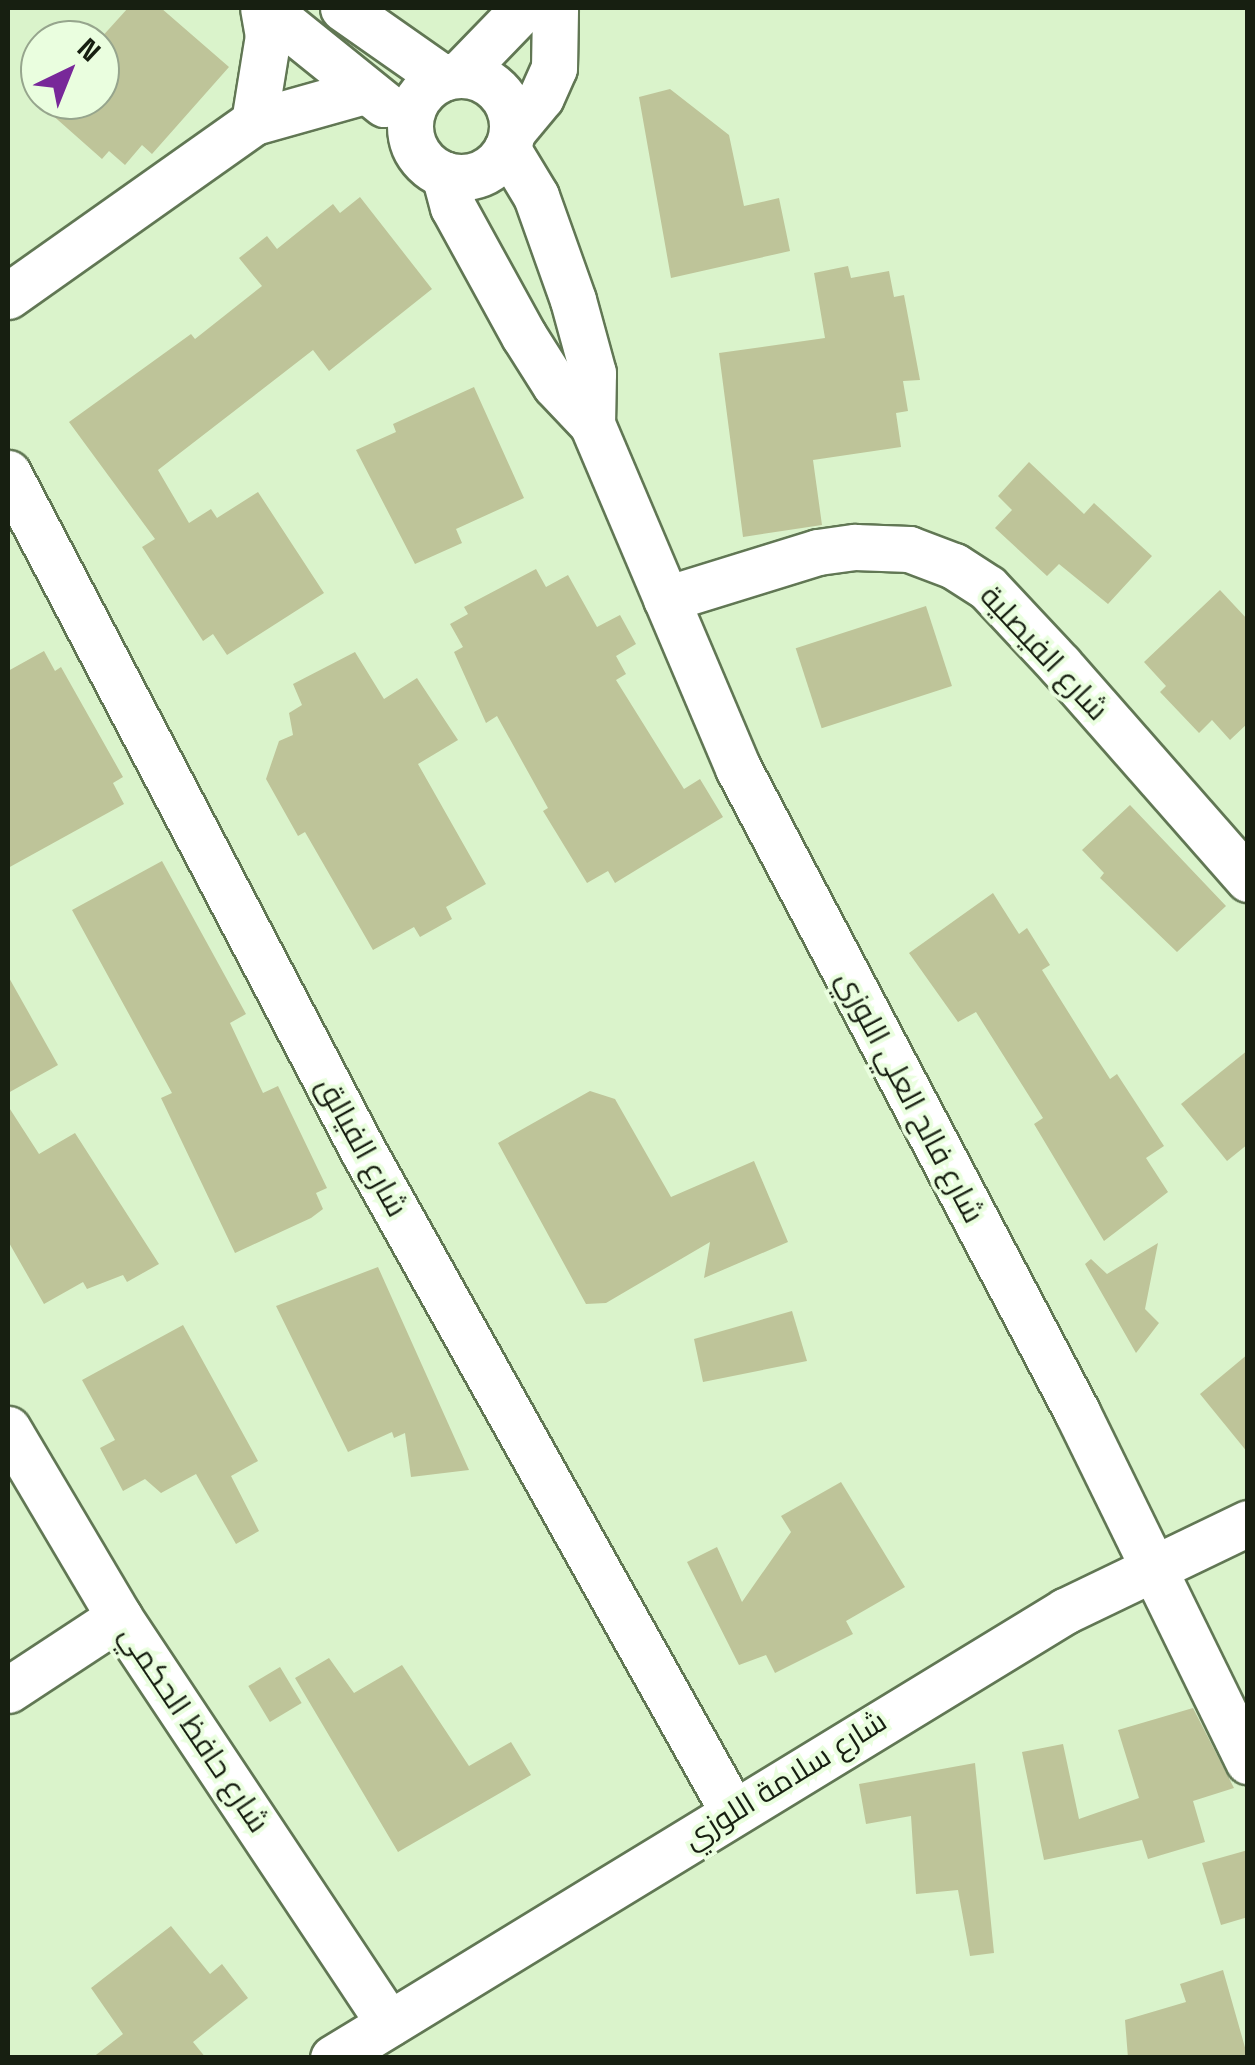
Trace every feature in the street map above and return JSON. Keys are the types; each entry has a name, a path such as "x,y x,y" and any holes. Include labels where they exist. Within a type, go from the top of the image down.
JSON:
{"street":[{"path":"264,8 364,91 411,122"},
{"path":"254,122 268,36 264,8"},
{"path":"344,8 451,77 494,87 506,102 510,140"},
{"path":"524,8 451,77 418,98 411,122 416,150 444,174 483,172 541,97 554,68 555,8"},
{"path":"8,296 254,122 364,91"},
{"name":"شارع فالح العلي اللوزي","path":"510,140 536,196 573,300 593,374 592,424"},
{"name":"شارع فالح العلي اللوزي","path":"444,174 453,207 524,336 555,385 592,424 738,768 810,914 1154,1563 1248,1761"},
{"name":"شارع الفيالق","path":"8,473 362,1149 733,1812"},
{"name":"شارع الفيصلية","path":"666,599 818,552 909,549 954,566 988,588 1248,879"},
{"name":"شارع حافظ الحكمي","path":"8,1429 119,1616 389,2022"},
{"name":"شارع سلامة اللوزي","path":"333,2058 733,1812 1154,1563 1248,1523"},
{"path":"8,1690 119,1616"}],"building":[{"path":"128,8 161,8 229,67 152,154 142,145 125,165 109,151 102,159 58,120 120,120 117,20"},
{"path":"670,89 729,135 744,206 779,198 790,251 671,278 639,97"},
{"path":"360,197 432,289 329,371 313,350 158,470 189,523 211,509 217,518 258,492 324,593 227,655 213,634 203,641 142,547 155,539 69,422 191,334 195,339 262,286 239,258 267,236 277,249 333,204 340,213"},
{"path":"848,266 851,278 889,271 894,297 904,295 920,380 903,381 908,411 896,413 901,447 813,460 822,525 743,537 719,353 825,338 814,273"},
{"path":"474,387 524,498 456,529 462,543 415,564 356,450 396,432 393,424"},
{"path":"1029,462 1084,514 1094,503 1152,556 1108,604 1059,564 1047,576 995,528 1012,510 998,496"},
{"path":"536,569 546,587 568,575 597,627 620,615 636,644 616,656 626,674 616,680 684,789 700,779 723,817 615,883 608,871 587,883 543,811 548,808 497,716 486,723 454,652 463,647 450,624 468,614 464,607"},
{"path":"1220,590 1248,620 1248,723 1230,740 1212,720 1199,733 1160,692 1166,686 1144,662"},
{"path":"926,606 952,686 822,728 796,648"},
{"path":"44,651 55,671 61,667 123,777 113,783 124,804 8,868 8,671"},
{"path":"355,652 384,699 417,678 458,740 418,764 486,884 446,907 452,919 420,937 414,927 373,950 305,832 298,836 266,779 279,741 293,735 289,713 302,705 293,684"},
{"path":"1130,805 1226,906 1177,952 1100,878 1104,873 1082,850"},
{"path":"162,861 246,1014 230,1023 263,1093 278,1086 327,1188 316,1193 323,1209 311,1218 235,1253 161,1098 172,1093 72,910"},
{"path":"993,893 1019,934 1027,928 1050,965 1042,970 1110,1079 1117,1074 1164,1146 1146,1158 1168,1192 1104,1241 1034,1124 1043,1118 976,1012 958,1022 909,953"},
{"path":"8,976 58,1065 8,1093"},
{"path":"1248,1050 1248,1144 1227,1161 1181,1104"},
{"path":"590,1091 615,1099 671,1197 754,1161 788,1242 704,1278 710,1242 606,1303 586,1304 498,1143"},
{"path":"8,1106 39,1154 75,1133 159,1264 127,1282 123,1275 87,1289 83,1282 44,1304 8,1241"},
{"path":"1158,1243 1145,1309 1159,1323 1136,1353 1085,1264 1091,1259 1107,1274"},
{"path":"378,1267 469,1470 411,1477 405,1433 394,1438 392,1432 348,1452 276,1306"},
{"path":"792,1311 807,1361 703,1382 694,1339"},
{"path":"183,1325 258,1461 231,1476 259,1531 236,1544 196,1474 161,1493 145,1479 123,1491 100,1448 115,1440 82,1380"},
{"path":"1248,1354 1248,1453 1200,1394"},
{"path":"841,1482 905,1587 846,1621 853,1634 775,1673 766,1655 739,1665 687,1562 717,1547 742,1602 791,1532 781,1516"},
{"path":"329,1658 354,1693 402,1665 469,1766 511,1742 531,1775 398,1852 295,1678"},
{"path":"280,1667 302,1703 270,1722 248,1686"},
{"path":"1193,1708 1234,1788 1193,1801 1205,1842 1148,1859 1142,1840 1044,1860 1022,1752 1063,1744 1079,1819 1139,1798 1118,1730"},
{"path":"975,1763 994,1953 970,1956 958,1890 916,1894 911,1816 866,1824 859,1784"},
{"path":"1248,1850 1248,1917 1221,1925 1202,1863"},
{"path":"171,1926 210,1974 222,1964 248,1998 193,2042 206,2058 92,2058 123,2034 91,1988"},
{"path":"1223,1970 1248,2058 1128,2058 1125,2020 1186,2002 1180,1984"}]}
